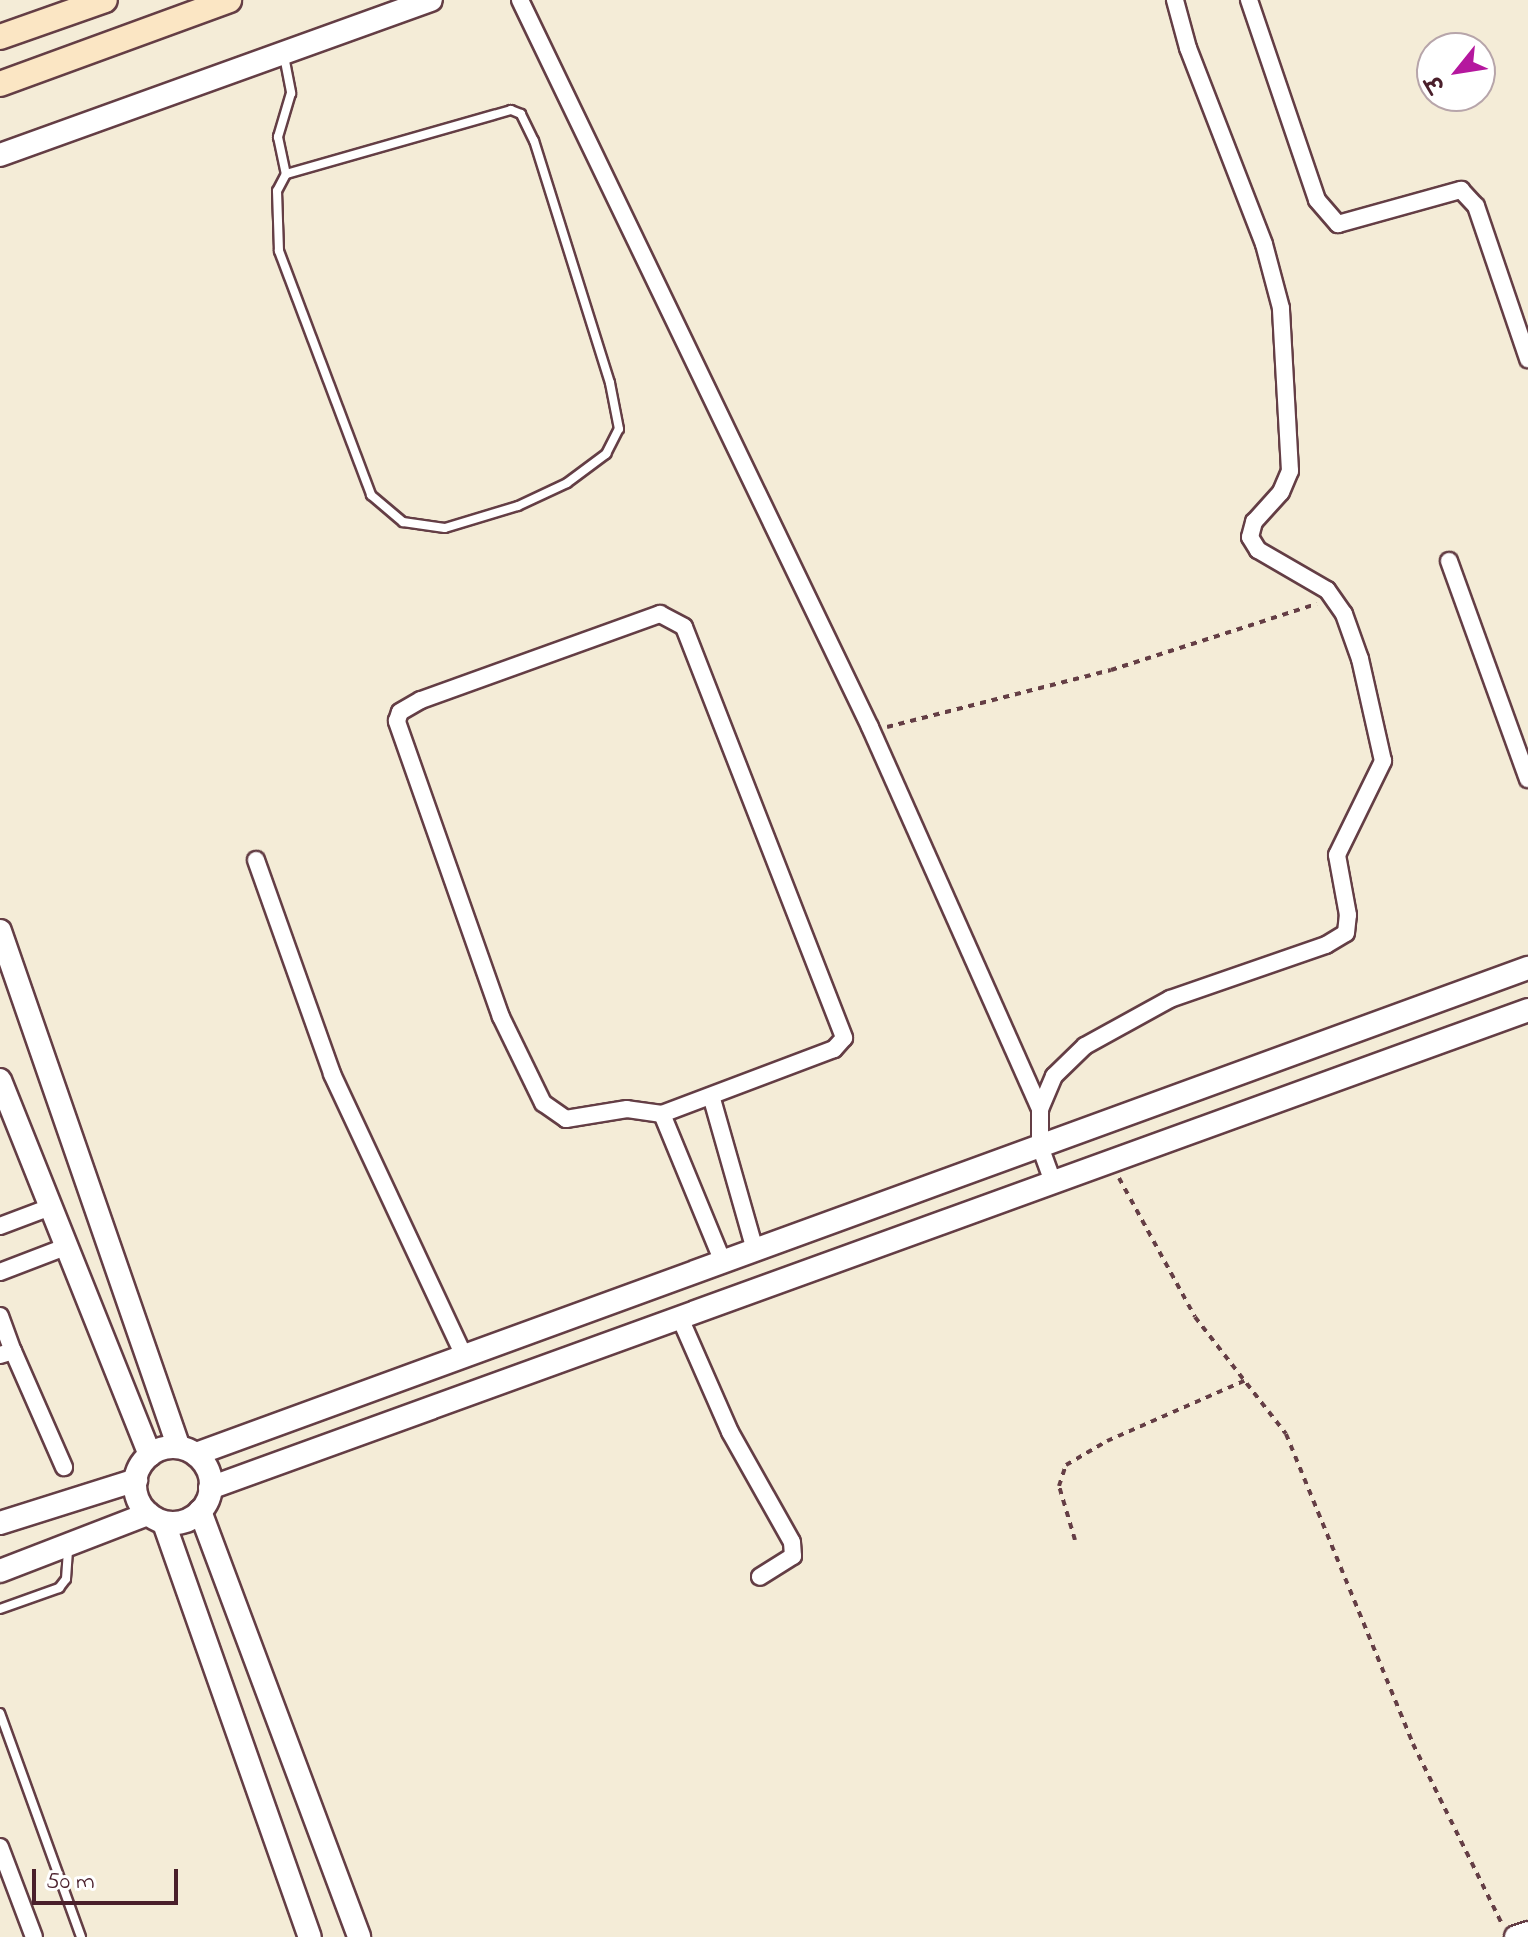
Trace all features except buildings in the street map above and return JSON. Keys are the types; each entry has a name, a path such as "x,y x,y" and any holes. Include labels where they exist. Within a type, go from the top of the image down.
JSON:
{"main road":[{"path":"0,37 105,0"},
{"path":"0,84 229,0"}],"street":[{"path":"0,155 431,0"},
{"path":"520,0 870,727 1040,1109 1040,1146 1053,1182"},
{"path":"1040,1109 1062,1066 1115,1028 1182,994 1326,945 1346,933 1348,915 1337,855 1383,761 1360,659 1335,598 1297,569 1258,550 1250,537 1254,522 1281,492 1290,471 1281,308 1264,244 1188,48 1175,0"},
{"path":"1249,0 1317,200 1338,224 1461,190 1476,206 1528,359"},
{"path":"1449,561 1528,779"},
{"path":"660,614 684,627 844,1038 834,1049 712,1099 662,1114 627,1109 566,1119 543,1103 501,1017 397,730 400,712 421,700 660,614"},
{"path":"256,860 332,1074 464,1356"},
{"path":"0,931 187,1450 210,1488"},
{"path":"150,1455 187,1450 464,1356 1528,968"},
{"path":"359,1937 200,1511 210,1488 1528,1010"},
{"path":"0,1080 63,1248 150,1455"},
{"path":"712,1099 755,1250"},
{"path":"662,1114 723,1262"},
{"path":"0,1226 48,1208"},
{"path":"0,1272 63,1248"},
{"path":"0,1316 6,1353 64,1467"},
{"path":"680,1318 730,1432 792,1542 793,1556 760,1577"},
{"path":"150,1455 136,1480 138,1499 156,1519 310,1937"},
{"path":"0,1523 136,1480"},
{"path":"0,1571 68,1545 156,1519 200,1511"},
{"path":"0,1847 34,1937"},
{"path":"1516,1937 1528,1933"}],"lane":[{"path":"283,51 291,93 278,137 286,174 277,191 279,251 364,482 388,512 425,528 467,523 567,483 606,454 619,429 610,383 534,141 521,114 511,110 286,174"},
{"path":"0,1609 59,1588 66,1579 68,1545"},
{"path":"0,1713 81,1937"}],"path":[{"path":"870,727 889,727 1111,670 1335,598"},
{"path":"1112,1161 1182,1296 1267,1404 1307,1477 1340,1574 1413,1744 1507,1937"},
{"path":"1075,1540 1059,1486 1066,1465 1107,1441 1246,1380"}]}
